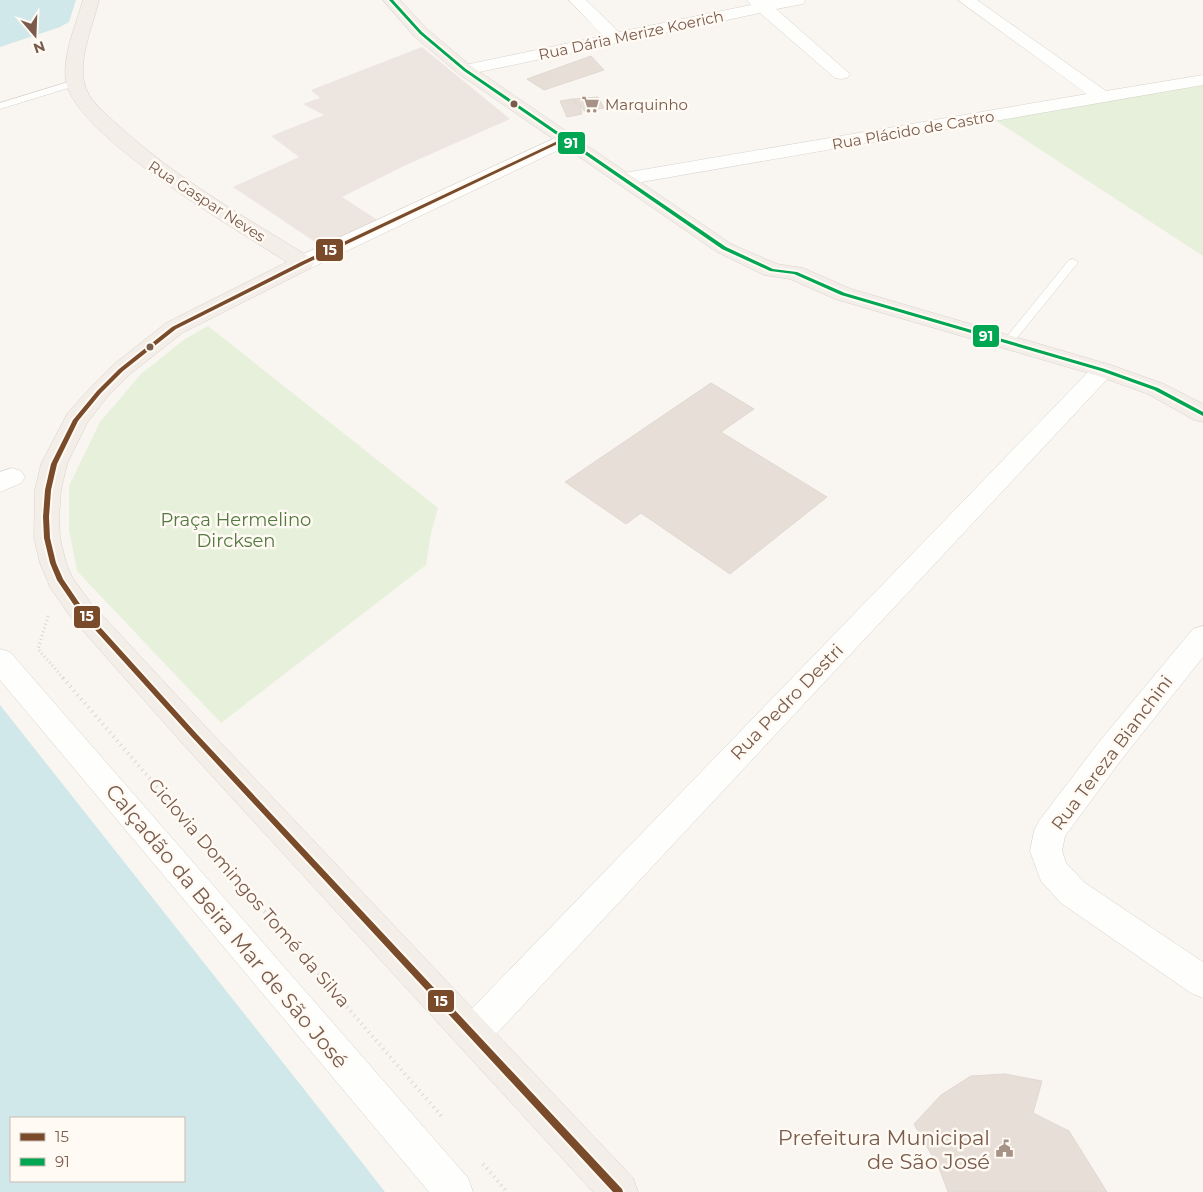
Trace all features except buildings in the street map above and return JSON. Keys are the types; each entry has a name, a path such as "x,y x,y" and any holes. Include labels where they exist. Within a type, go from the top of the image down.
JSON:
{"main road":[{"path":"75,83 75,62 91,0"},
{"path":"391,0 421,32 465,70 724,248 746,260 772,270 795,273 843,294 1103,370 1156,389 1203,414"},
{"name":"Rua Gaspar Neves","path":"75,83 81,98 94,113 140,157 178,185 303,263"},
{"path":"303,263 174,328 121,370 99,392 76,420 54,464 48,490 46,517 47,538 53,563 60,580 80,609 193,734 619,1192"}],"street":[{"path":"577,0 615,38"},
{"name":"Rua Dária Merize Koerich","path":"465,70 615,38 759,4 797,0"},
{"path":"966,0 1102,97"},
{"path":"759,4 841,74"},
{"name":"Rua Plácido de Castro","path":"624,179 1203,80"},
{"path":"303,263 566,139"},
{"name":"Rua Pedro Destri","path":"472,1034 1103,370"},
{"name":"Rua Tereza Bianchini","path":"1203,637 1110,752 1050,831 1046,851 1053,871 1073,893 1203,982"},
{"name":"Calçadão da Beira Mar de São José","path":"0,660 454,1192"}],"lane":[{"path":"0,106 75,83"},
{"path":"1008,342 1073,262"}],"path":[{"name":"Ciclovia Domingos Tomé da Silva","path":"60,580 38,649 448,1124"},
{"path":"480,1162 507,1192"}],"shaded area":[{"path":"422,47 510,119 406,165 342,197 379,221 321,246 233,187 299,157 271,136 324,115 303,104 320,98 311,90"}],"green space":[{"path":"1203,85 1203,256 995,120"},
{"name":"Praça Hermelino Dircksen","path":"208,326 438,508 431,533 426,565 221,723 77,571 69,530 69,486 100,422 141,374 185,339"}],"water":[{"path":"0,0 76,0 69,22 60,27 0,47"},
{"path":"0,705 385,1192 0,1192"}],"transit line":[{"name":"91","path":"391,0 421,33 465,70 724,248 772,270 795,273 843,294 1103,370 1156,389 1203,414"},
{"name":"15","path":"566,139 303,263 174,328 121,370 99,392 76,420 54,464 48,490 47,538 53,563 60,580 80,609 193,734 619,1192"}],"place":[{"name":"Marquinho","path":"591,104"},
{"name":"Prefeitura Municipal de São José","path":"1004,1149"}]}
